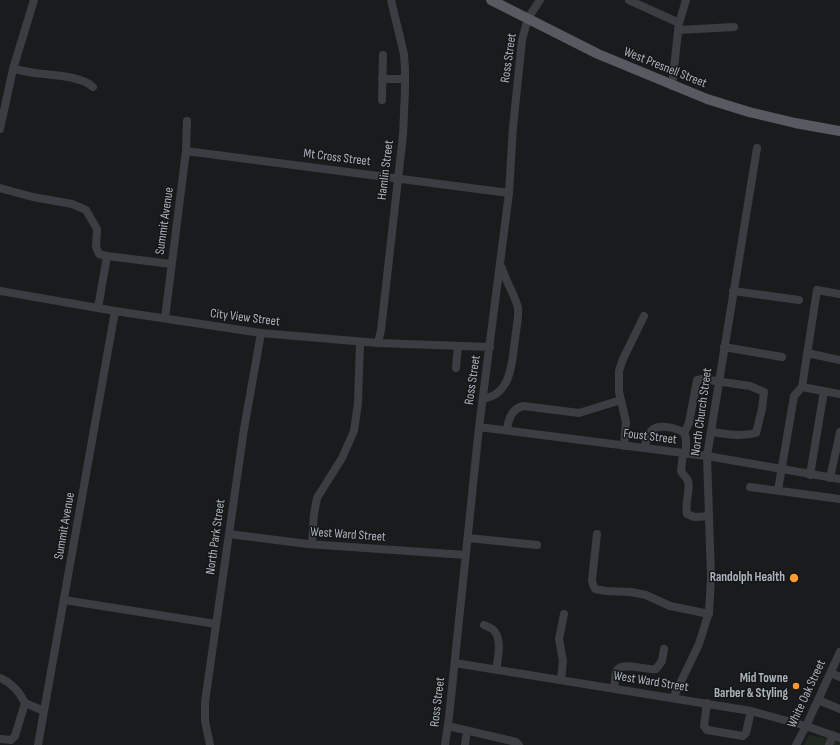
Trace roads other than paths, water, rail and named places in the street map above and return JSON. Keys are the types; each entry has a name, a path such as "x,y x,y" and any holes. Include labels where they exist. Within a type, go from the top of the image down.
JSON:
{"main road":[{"name":"West Presnell Street","path":"491,0 598,54 672,86 749,112 795,123 840,131"}],"street":[{"path":"0,129 13,69 34,0"},
{"name":"Hamlin Street","path":"378,343 381,330 402,135 405,79 404,54 391,0"},
{"name":"Ross Street","path":"445,745 455,663 479,427 509,193 513,127 522,40 528,18 540,0"},
{"path":"629,0 679,27 734,27"},
{"path":"672,86 679,27 686,0"},
{"path":"382,100 383,55"},
{"path":"13,69 64,76 93,87"},
{"path":"382,79 405,79"},
{"name":"Summit Avenue","path":"165,318 186,151 187,121"},
{"name":"North Church Street","path":"673,698 699,644 708,614 711,578 707,456 757,148"},
{"name":"Mt Cross Street","path":"186,151 509,193"},
{"path":"0,188 33,197 72,204 86,210 97,229 96,247 99,254 171,264"},
{"path":"98,308 107,256"},
{"path":"483,399 500,390 509,377 512,364 518,307 500,264"},
{"path":"778,490 794,396 802,387 817,290 840,294"},
{"name":"City View Street","path":"0,291 115,311 261,333 360,342 490,347"},
{"path":"733,291 799,300"},
{"name":"Summit Avenue","path":"38,745 115,311"},
{"path":"624,446 626,422 619,392 619,371 623,359 644,316"},
{"name":"North Park Street","path":"210,745 205,714 216,624 244,429 261,333"},
{"path":"312,544 314,514 317,498 349,445 355,424 358,402 360,342"},
{"path":"456,368 458,346"},
{"path":"724,347 782,356"},
{"path":"807,353 840,358"},
{"path":"709,516 694,517 687,514 688,484 687,479 681,471 686,438 684,433 689,423 697,380 702,379 750,386 764,392 762,409 756,433 737,436 711,432"},
{"path":"802,387 840,394"},
{"path":"810,475 824,391"},
{"path":"507,430 510,416 514,410 523,406 579,413 621,400"},
{"name":"Foust Street","path":"479,427 707,456 840,479"},
{"path":"644,448 650,432 658,427 675,429 684,433"},
{"path":"830,478 840,432"},
{"path":"750,487 840,499"},
{"name":"West Ward Street","path":"229,534 312,544 466,556"},
{"path":"597,534 592,580 595,589 638,593 670,606 708,614"},
{"path":"468,538 537,545"},
{"path":"64,600 216,624"},
{"path":"561,680 563,661 559,639 564,614"},
{"path":"484,626 491,628 495,632 499,652 496,670"},
{"path":"614,688 618,668 628,666 651,670 656,669 662,661 664,648"},
{"name":"White Oak Street","path":"796,745 840,652"},
{"name":"West Ward Street","path":"455,663 751,711 806,726 836,737"},
{"path":"831,673 840,677"},
{"path":"0,678 7,681 20,692 25,703 15,736 11,740 0,739"},
{"path":"818,700 840,709"},
{"path":"25,703 44,711"},
{"path":"707,703 704,726 707,730 743,736 746,733 751,711"},
{"path":"448,726 516,742 519,745"},
{"path":"829,745 836,737"}],"place":[{"name":"Randolph Health","path":"794,578"},
{"name":"Mid Towne Barber & Styling","path":"796,686"}]}
